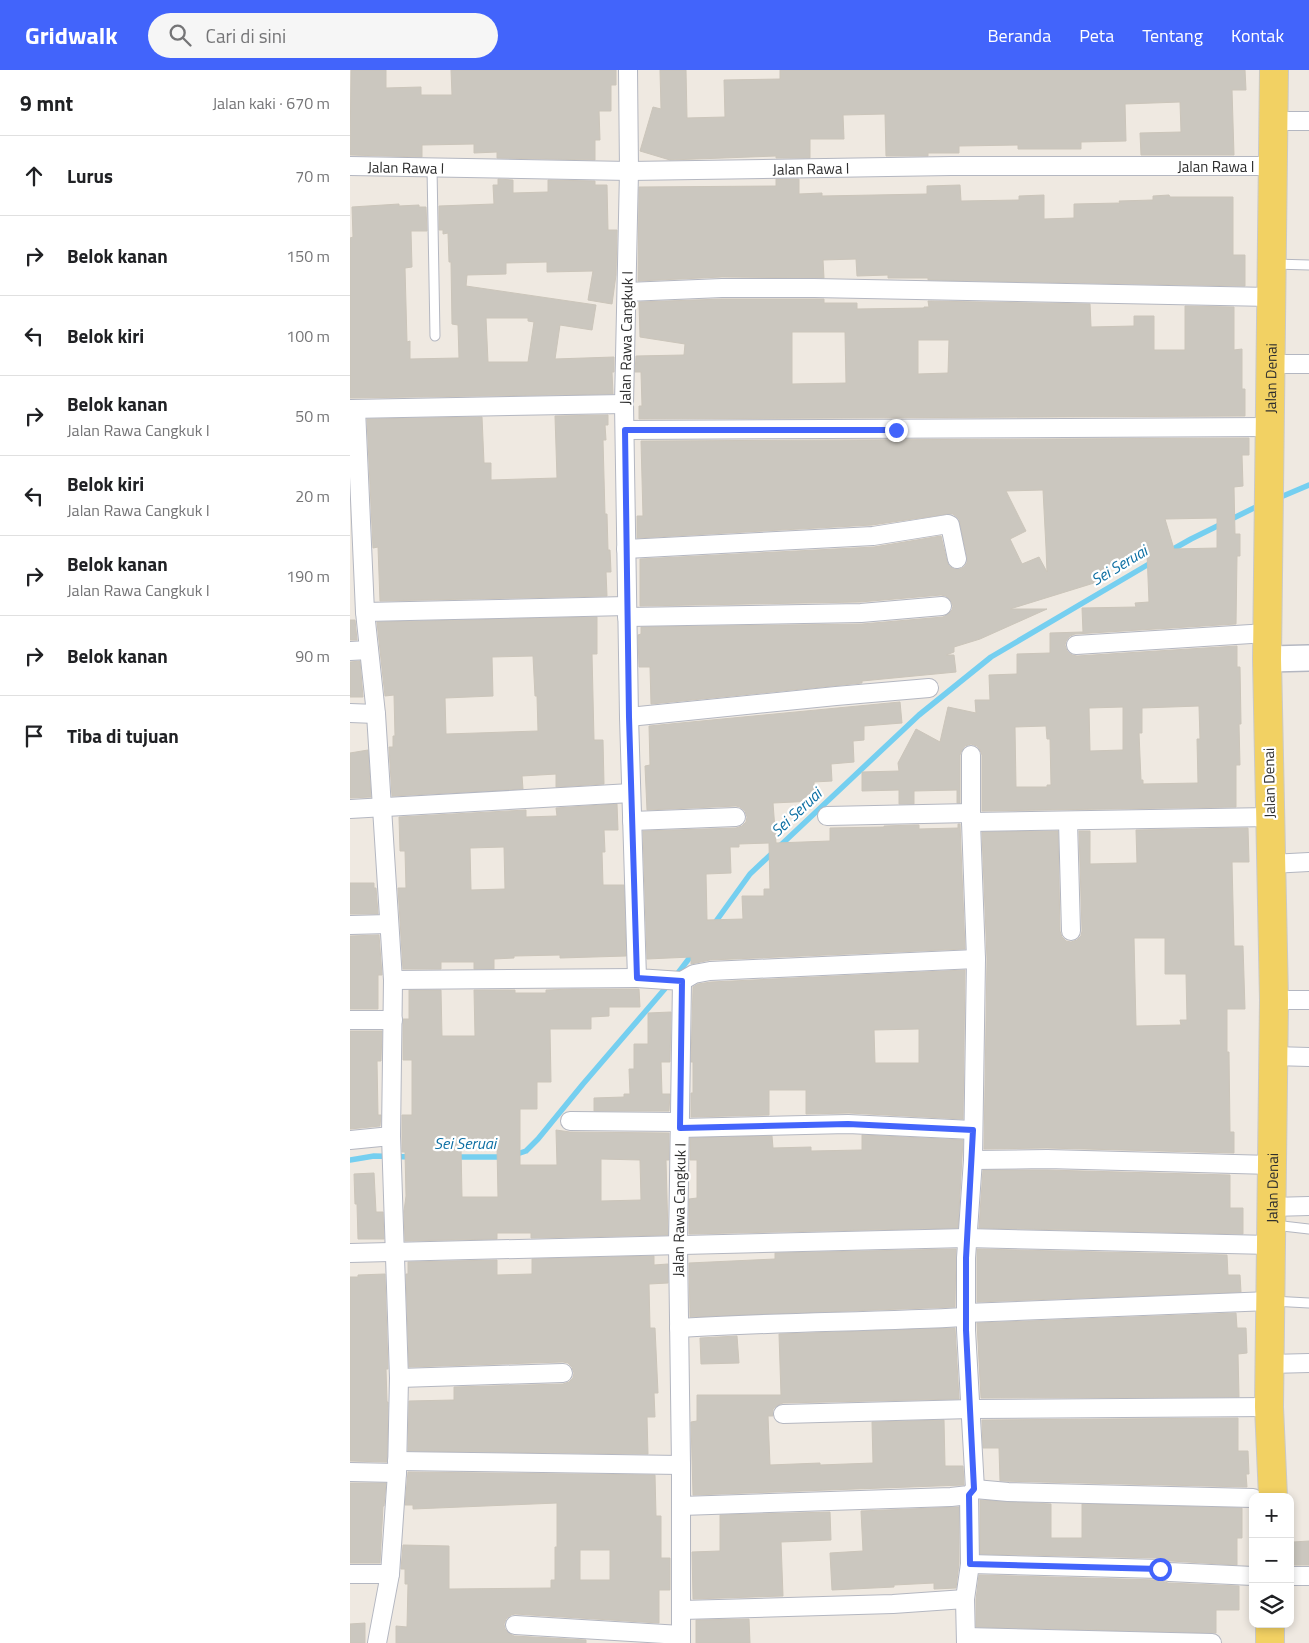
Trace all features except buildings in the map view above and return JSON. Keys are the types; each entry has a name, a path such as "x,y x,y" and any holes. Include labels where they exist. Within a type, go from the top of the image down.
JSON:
{"main road":[{"name":"Jalan Denai","path":"1272,1493 1269,1406 1274,1000 1267,644 1274,70"},
{"path":"1270,1628 1270,1643"}],"street":[{"name":"Jalan Rawa Cangkuk I","path":"628,70 629,171 624,404 629,717 637,978"},
{"path":"1273,121 1309,121"},
{"name":"Jalan Rawa I","path":"350,166 629,171 951,166 1273,166"},
{"path":"627,292 722,288 805,288 1271,297"},
{"path":"1270,364 1309,364"},
{"path":"376,1643 390,1574 397,1467 399,1378 391,1140 393,980 376,714 355,529 353,409 624,404"},
{"path":"625,430 1269,427"},
{"path":"626,550 873,536 948,524 957,559"},
{"path":"365,612 861,612 942,606"},
{"path":"1076,645 1267,644 1309,641"},
{"path":"1267,644 1309,658"},
{"path":"350,651 369,650"},
{"path":"629,717 929,688"},
{"path":"350,713 376,714"},
{"path":"971,755 971,817 976,959 973,1160 966,1238 966,1315 971,1409 972,1492 970,1564 965,1599 966,1640 1212,1643"},
{"path":"350,808 632,794"},
{"path":"827,816 1068,820 1270,817"},
{"path":"632,821 736,817"},
{"path":"1068,820 1070,931"},
{"path":"1271,864 1309,862"},
{"path":"350,925 389,924"},
{"path":"393,980 637,978 675,980 710,971 976,959"},
{"name":"Jalan Rawa Cangkuk I","path":"675,980 680,1125 678,1245 682,1466 681,1639"},
{"path":"1274,1000 1309,1000"},
{"path":"350,1020 393,1020"},
{"path":"1273,1056 1309,1057"},
{"path":"570,1121 680,1125 848,1124 973,1130"},
{"path":"350,1140 391,1140"},
{"path":"973,1160 1048,1159 1272,1164"},
{"path":"350,1253 966,1238 1271,1226 1309,1206"},
{"path":"679,1328 783,1322 879,1321 966,1315 1270,1301"},
{"path":"1270,1364 1309,1363"},
{"path":"399,1378 563,1373"},
{"path":"783,1414 971,1409 1269,1406"},
{"path":"350,1472 397,1467 682,1466"},
{"path":"681,1506 951,1497 972,1492 1249,1498"},
{"path":"970,1564 1160,1569 1169,1572 1249,1576"},
{"path":"350,1574 390,1574"},
{"path":"1294,1576 1309,1576"},
{"path":"682,1610 893,1604 965,1599"},
{"path":"515,1625 681,1639"}],"lane":[{"path":"432,168 435,336"},
{"path":"1271,264 1309,265"},
{"path":"1271,1226 1309,1229"},
{"path":"1270,1301 1309,1303"}],"waterway":[{"name":"Sei Seruai","path":"1276,499 1309,485"},
{"name":"Sei Seruai","path":"1168,552 1260,505"},
{"name":"Sei Seruai","path":"714,924 750,874 919,715 991,657 1154,561"},
{"name":"Sei Seruai","path":"675,977 694,952"},
{"name":"Sei Seruai","path":"514,1155 526,1151 538,1139 669,984"},
{"name":"Sei Seruai","path":"350,1160 374,1156 413,1157"},
{"name":"Sei Seruai","path":"454,1157 505,1157"}],"route":[{"path":"896,430 625,430 629,717 637,978 682,981 680,1128 848,1124 973,1130 973,1160 966,1238 966,1330 974,1489 969,1495 970,1564 1160,1569"}]}
